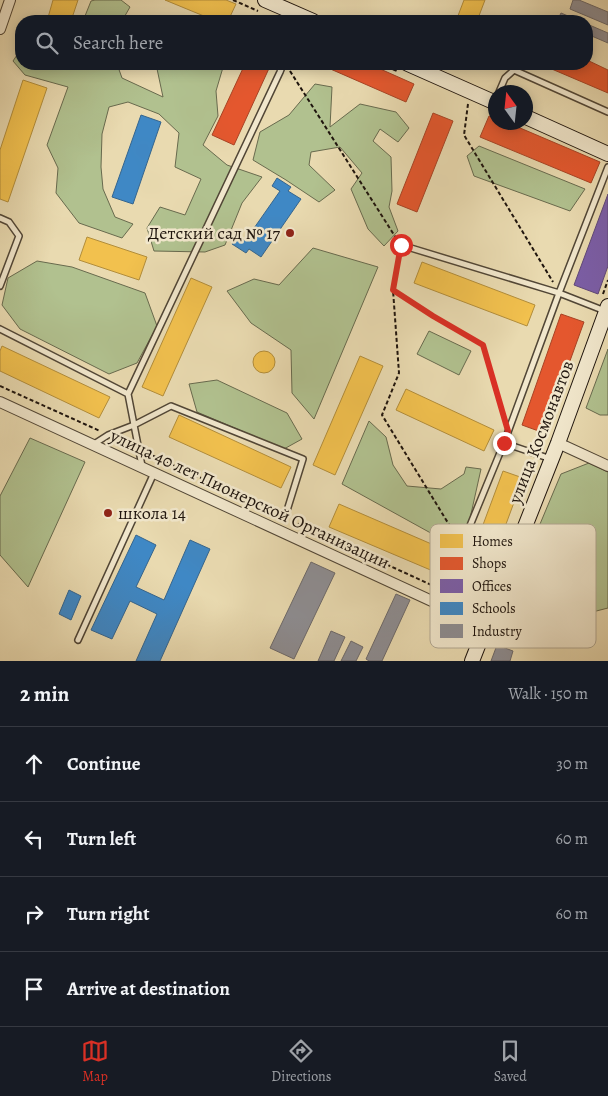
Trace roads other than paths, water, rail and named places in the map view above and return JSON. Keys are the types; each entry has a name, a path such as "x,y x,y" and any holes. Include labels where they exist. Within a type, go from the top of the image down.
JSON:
{"street":[{"path":"0,29 10,0"},
{"path":"265,0 295,15"},
{"path":"423,70 488,97"},
{"path":"533,120 608,154"},
{"name":"улица Космонавтов","path":"527,524 552,460 604,308"},
{"name":"улица 40 лет Пионерской Организации","path":"0,402 430,600"},
{"path":"558,443 607,464"},
{"name":"улица Космонавтов","path":"472,661 477,648"}],"lane":[{"path":"143,468 128,394 281,70"},
{"path":"502,85 505,78 514,70 608,112"},
{"path":"471,524 504,443 608,167"},
{"path":"0,218 9,222 19,236 0,286"},
{"path":"401,245 604,308"},
{"path":"0,330 128,394"},
{"path":"93,445 171,406 303,459 285,517"},
{"path":"504,443 552,460"},
{"path":"78,640 154,473"}],"place":[{"name":"Детский сад № 17","path":"290,233"},
{"name":"школа 14","path":"108,513"}]}
